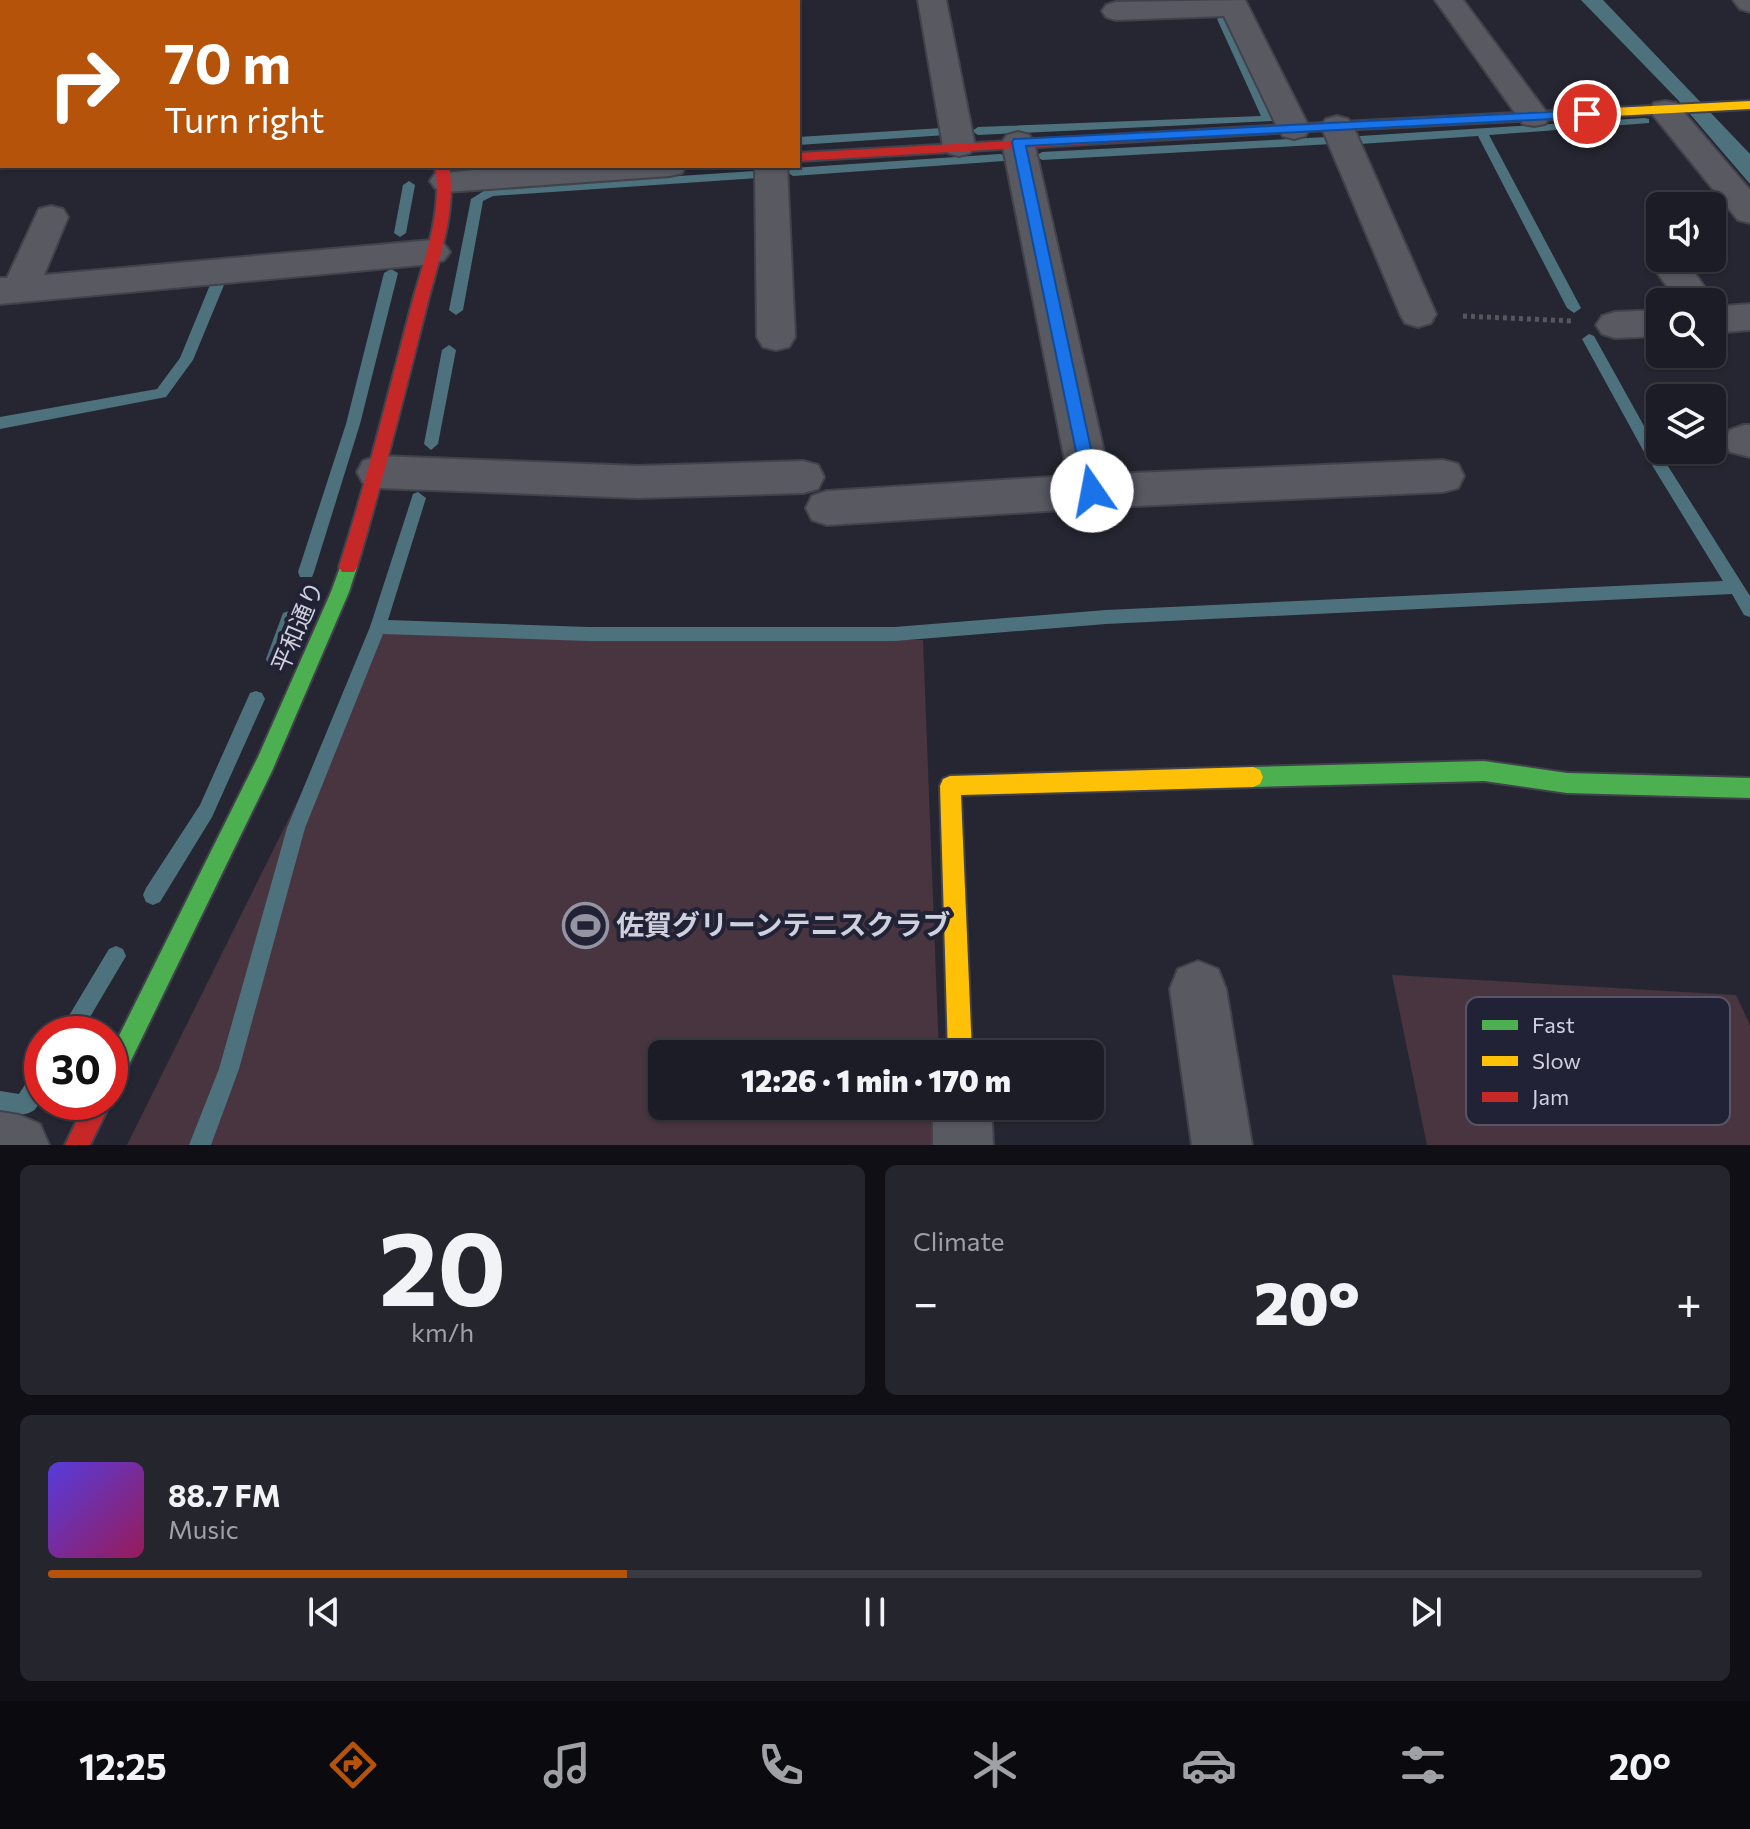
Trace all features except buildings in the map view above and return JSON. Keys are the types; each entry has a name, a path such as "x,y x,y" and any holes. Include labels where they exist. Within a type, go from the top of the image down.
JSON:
{"street":[{"path":"932,0 959,146"},
{"path":"1449,0 1534,117"},
{"path":"1116,11 1233,3 1294,129"},
{"path":"800,157 1018,142 1750,105"},
{"path":"1672,110 1750,212"},
{"path":"1337,126 1418,314"},
{"path":"1018,142 1092,491"},
{"path":"444,174 614,168"},
{"path":"771,168 776,337"},
{"name":"平和通り","path":"128,1042 265,764 340,592 378,472 432,252 444,174"},
{"path":"10,290 51,217"},
{"path":"10,290 432,252"},
{"path":"1726,319 1750,317"},
{"path":"1615,325 1646,324"},
{"path":"378,472 638,482 815,493 1092,491 1443,476"},
{"path":"959,1040 950,786 1484,771 1567,783 1750,788"},
{"path":"1198,989 1222,1145"},
{"path":"77,1145 90,1120"},
{"path":"962,1120 963,1145"},
{"path":"0,1142 19,1145"}],"path":[{"path":"1418,314 1522,317 1615,325"}],"shaded area":[{"name":"佐賀グリーンテニスクラブ","path":"372,630 586,638 923,640 938,1040 648,1040 648,1120 941,1120 942,1145 127,1145 300,796"},
{"path":"1392,975 1736,995 1750,1025 1750,1145 1427,1145"}],"water":[{"path":"1581,0 1603,0 1750,154 1750,184 1678,100"}],"waterway":[{"path":"978,131 1268,119 1222,19"},
{"path":"1360,140 1645,121"},
{"path":"800,141 942,132"},
{"path":"1483,134 1574,308"},
{"path":"1042,156 1327,141"},
{"path":"793,172 1000,158"},
{"path":"456,310 477,199 491,192 754,175"},
{"path":"400,233 409,185"},
{"path":"306,572 353,424 391,273"},
{"path":"0,423 161,393 186,360 217,285"},
{"path":"1589,339 1649,448 1736,587"},
{"path":"431,444 449,350"},
{"path":"378,627 418,498"},
{"path":"378,627 588,634 895,634 1106,617 1736,587"},
{"path":"1736,587 1750,610"},
{"path":"274,659 289,618"},
{"path":"200,1145 229,1069 296,828 378,627"},
{"path":"153,895 206,811 256,699"},
{"path":"79,1016 116,956"},
{"path":"0,1102 24,1106"}],"traffic: fast":[{"path":"128,1042 265,764 348,567"},
{"path":"1253,777 1484,771 1567,783 1750,788"}],"traffic: slow":[{"path":"1322,127 1750,105"},
{"path":"959,1040 950,786 1253,777"}],"traffic: jam":[{"path":"800,157 1322,127"},
{"path":"348,567 438,233 444,195 442,168"},
{"path":"77,1145 90,1120"}],"place":[{"name":"佐賀グリーンテニスクラブ","path":"585,925"}],"route":[{"path":"1092,491 1018,142 1587,114"}]}
